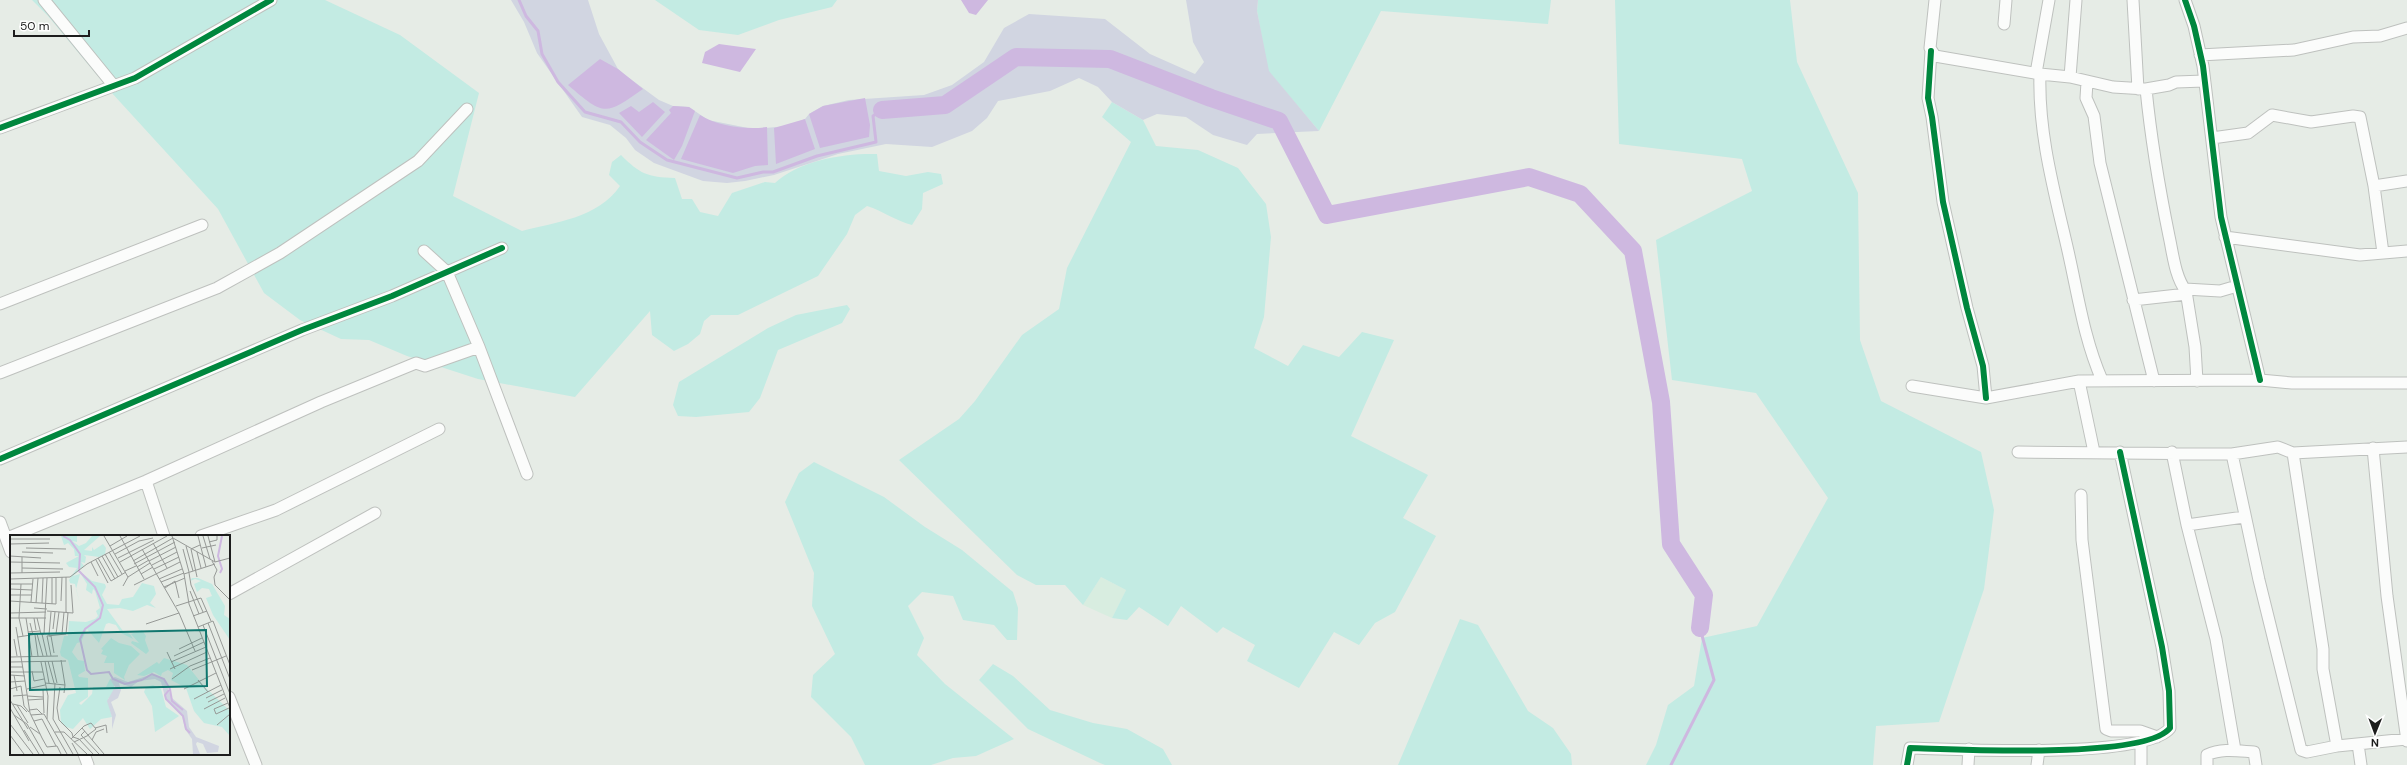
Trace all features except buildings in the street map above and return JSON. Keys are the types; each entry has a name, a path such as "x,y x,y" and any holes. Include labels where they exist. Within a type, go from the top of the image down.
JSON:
{"street":[{"path":"44,0 114,86"},
{"path":"0,128 135,78 271,0"},
{"path":"1935,0 1930,51 1928,98 1932,117 1943,202 1967,308 1983,366 1986,398"},
{"path":"2004,24 2006,0"},
{"path":"2050,0 2038,74 2049,168 2091,355 2102,380"},
{"path":"2070,77 2076,0"},
{"path":"2133,0 2142,89 2158,184 2176,267 2186,291 2195,346 2197,381"},
{"path":"2185,0 2200,54 2212,138 2217,189 2225,237 2260,380"},
{"path":"2200,54 2262,50 2294,50 2353,37 2380,36 2407,28"},
{"path":"1930,51 1935,56 2038,74 2070,77 2087,82 2142,89 2182,81 2204,81"},
{"path":"2087,82 2086,98 2094,116 2100,163 2154,381"},
{"path":"0,373 217,288 280,253 418,162 467,109"},
{"path":"2212,138 2248,133 2272,115 2311,122 2357,116 2361,120 2374,186 2383,253"},
{"path":"2374,186 2407,181"},
{"path":"0,304 202,225"},
{"path":"2225,237 2360,255 2407,251"},
{"path":"0,459 302,330 392,296 502,248"},
{"path":"424,251 447,272 479,347 527,474"},
{"path":"2133,300 2186,291 2220,291 2237,286"},
{"path":"15,535 146,481 321,402 416,363 425,366 479,347"},
{"path":"1912,386 1986,398 2079,381 2102,380 2260,380 2292,383 2407,383"},
{"path":"2079,381 2094,452"},
{"path":"204,535 276,510 439,430"},
{"path":"2018,452 2172,452 2232,454 2278,447 2293,453 2407,447"},
{"path":"2232,454 2244,516 2301,749 2302,752 2307,752 2337,746 2407,740 2387,596 2373,448"},
{"path":"1907,765 1910,748 2039,750 2123,746 2156,737 2166,732 2171,725 2169,691 2150,588 2120,452"},
{"path":"2172,452 2187,525 2216,639 2235,750"},
{"path":"2293,453 2323,649 2323,669 2337,746"},
{"path":"146,481 164,535"},
{"path":"2081,495 2082,540 2106,729 2111,731 2140,731 2156,737"},
{"path":"230,593 375,513"},
{"path":"2187,525 2244,516"},
{"path":"0,522 10,537"},
{"path":"230,700 256,765"},
{"path":"2141,742 2141,765"},
{"path":"2358,744 2361,765"},
{"path":"1968,765 1969,749"},
{"path":"2037,765 2039,750"},
{"path":"2207,765 2207,755 2235,750 2254,752 2256,765"},
{"path":"84,755 88,765"}],"green space":[{"path":"1101,577 1126,590 1112,618 1083,605"}],"shaded area":[{"path":"32,0 325,0 400,35 479,93 453,196 522,231 576,217 588,212 611,197 620,186 609,175 612,162 621,155 645,173 657,177 675,178 682,199 692,199 700,212 718,216 732,193 765,182 775,183 785,175 809,163 851,155 877,154 879,171 906,176 928,172 941,174 943,184 923,193 922,209 912,225 867,206 855,215 847,234 818,276 738,315 711,315 704,321 700,334 688,344 674,351 652,335 650,311 575,397 478,379 407,356 369,340 341,339 300,320 264,293 218,209 111,92 48,16"},
{"path":"511,0 588,0 599,34 618,69 625,75 659,100 673,106 689,107 708,120 753,129 788,126 805,119 809,114 823,106 849,100 924,95 952,85 984,62 1004,28 1029,14 1105,19 1150,54 1195,74 1204,62 1193,42 1186,0 1258,0 1257,11 1269,71 1319,131 1257,134 1247,145 1213,135 1186,117 1157,114 1143,120 1112,102 1098,87 1079,78 1050,91 998,101 987,118 972,131 932,147 886,144 838,154 774,175 745,181 727,183 703,181 654,163 635,150 626,138 610,125 582,117 537,53 524,22"},
{"path":"655,0 837,0 832,7 779,20 738,35 699,30"},
{"path":"961,0 988,0 976,15 969,13"},
{"path":"1258,0 1551,0 1548,24 1381,11 1319,131 1268,71 1257,11"},
{"path":"1615,0 1790,0 1797,62 1858,193 1860,340 1881,401 1981,452 1994,510 1984,589 1939,722 1876,726 1873,765 1646,765 1656,745 1668,705 1694,686 1702,638 1757,626 1828,498 1756,393 1672,380 1656,240 1752,191 1742,159 1619,144"},
{"path":"719,44 756,49 740,72 702,63 705,52"},
{"path":"600,59 618,69 643,89 620,104 612,108 605,109 590,102 568,85"},
{"path":"865,98 870,125 869,137 820,148 809,114 823,106"},
{"path":"653,102 665,112 642,137 619,113 631,106 639,112"},
{"path":"1112,102 1143,120 1156,146 1198,150 1238,168 1266,204 1271,237 1264,317 1254,348 1288,366 1303,345 1339,357 1362,332 1394,340 1351,436 1428,475 1403,518 1436,536 1395,612 1375,623 1359,645 1334,632 1299,688 1247,661 1255,645 1223,627 1217,633 1181,606 1168,626 1139,607 1127,620 1112,618 1126,590 1101,577 1083,605 1065,585 1036,585 1017,575 899,460 959,419 975,401 1022,335 1059,309 1067,268 1131,142 1102,117"},
{"path":"673,106 689,107 695,111 682,146 674,160 646,140 671,113 669,110"},
{"path":"700,115 715,122 732,126 750,128 767,127 768,165 755,166 733,173 681,159"},
{"path":"805,119 815,149 776,164 774,128"},
{"path":"847,305 850,309 842,323 778,350 760,398 749,412 696,417 678,416 673,405 679,382 768,328 796,315"},
{"path":"814,462 884,497 925,527 962,550 1013,592 1018,608 1017,640 1007,640 994,625 963,620 953,596 922,592 908,606 924,638 917,655 945,684 1014,739 976,756 953,758 931,765 865,765 851,737 811,697 813,675 835,654 812,606 814,573 785,502 799,473"},
{"path":"1460,619 1478,625 1528,711 1553,728 1571,754 1572,765 1398,765"},
{"path":"993,664 1013,676 1050,710 1093,723 1127,729 1163,749 1172,765 1105,765 1028,729 979,680"}],"waterway":[{"path":"519,0 526,16 538,31 542,54 558,82 585,112 621,122 640,142 667,160 737,178 763,172 773,172 817,156 876,142 873,116 882,110"},
{"path":"882,110 945,105 1016,57 1110,59 1211,98 1279,121 1327,215 1529,177 1580,194 1633,251 1661,402 1671,544 1704,595 1700,628"},
{"path":"1671,765 1714,680 1700,628"}],"cycle path":[{"path":"0,128 135,78 271,0"},
{"path":"2185,0 2194,26 2203,66 2221,217 2260,380"},
{"path":"1931,51 1928,98 1932,117 1943,202 1967,308 1983,366 1986,398"},
{"path":"0,459 302,330 392,296 502,248"},
{"path":"1907,765 1910,748 2005,751 2089,749 2125,745 2153,738 2170,728 2169,691 2162,647 2120,452"}]}
